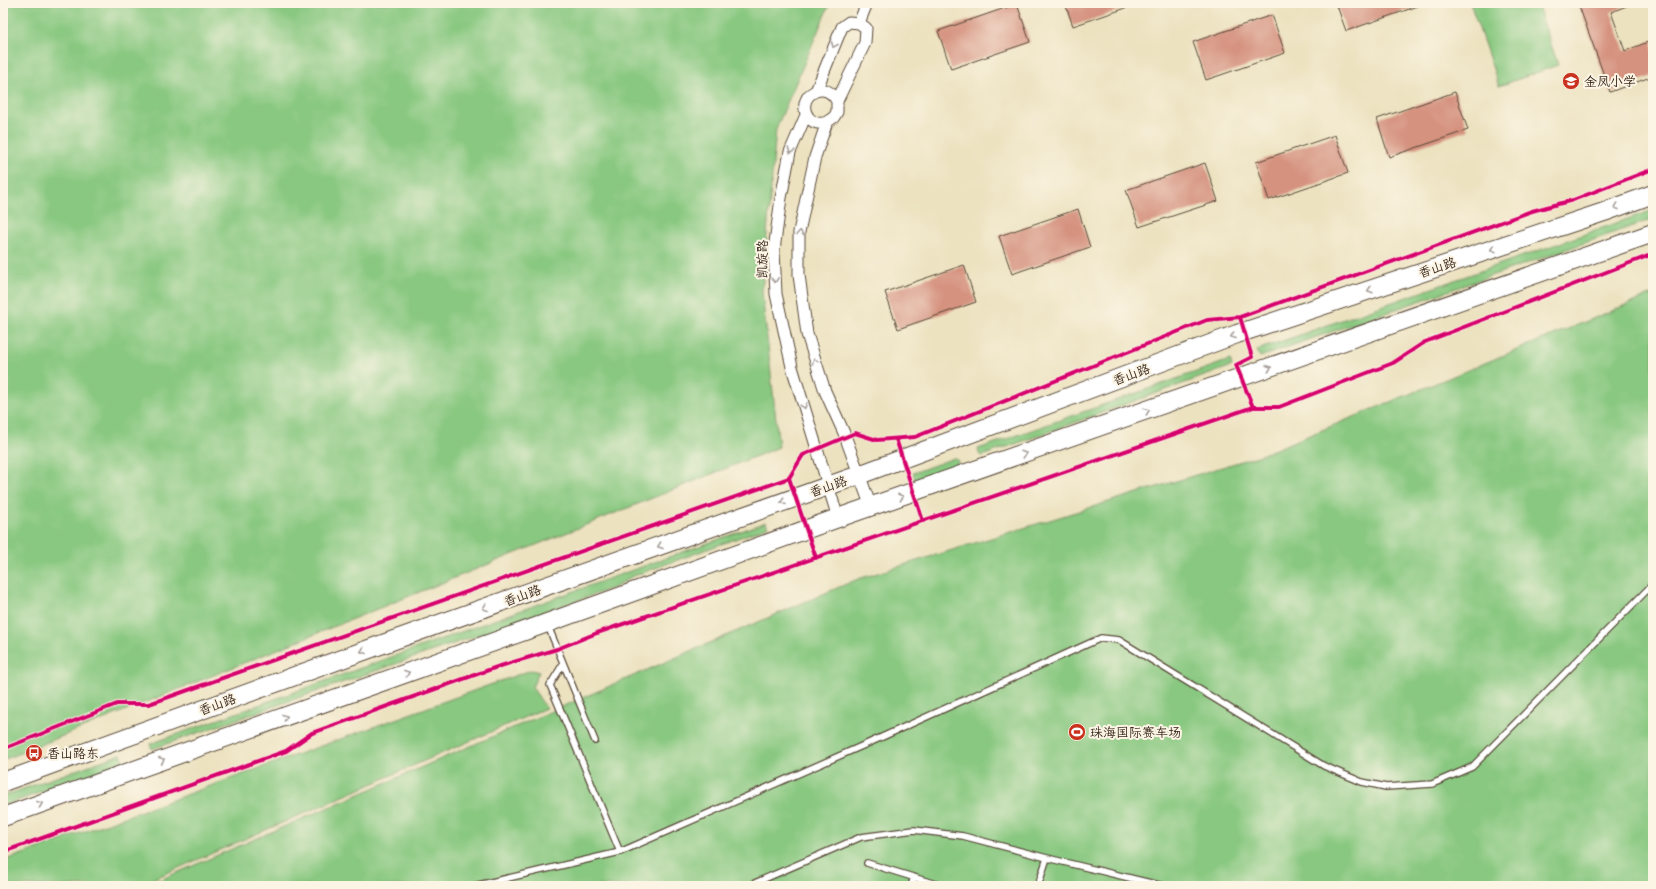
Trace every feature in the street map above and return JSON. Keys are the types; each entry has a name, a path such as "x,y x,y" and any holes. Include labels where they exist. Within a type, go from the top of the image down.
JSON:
{"main road":[{"name":"香山路","path":"3,782 859,475 1237,334 1604,212 1653,194"},
{"path":"3,817 838,518 1653,233"}],"street":[{"path":"806,115 820,124 828,122 837,112 837,101 865,43 866,28 859,23 867,3"},
{"name":"凯旋路","path":"838,518 792,367 776,294 774,250 790,152 806,115 804,105 806,99 809,94 816,91 842,27 849,22 859,23"},
{"path":"816,91 825,90 830,92 837,101"},
{"path":"828,122 815,157 806,193 799,232 798,275 807,334 825,391 844,433 871,507"}],"lane":[{"path":"474,886 620,852 872,742 1101,638 1119,640 1324,766 1362,782 1386,787 1432,784 1472,766 1653,584"},
{"path":"547,623 595,741"},
{"path":"563,664 550,684 620,852"},
{"path":"748,886 861,838 914,830 963,836 1163,886"},
{"path":"1038,886 1047,858"},
{"path":"867,863 942,886"},
{"path":"911,886 914,877"}],"green space":[{"path":"3,3 830,3 776,129 762,292 779,447 3,760"},
{"path":"1470,3 1537,3 1558,65 1499,86"},
{"path":"1653,210 1653,219 1260,357 1257,350"},
{"name":"珠海国际赛车场","path":"1653,294 1653,886 146,886 858,579 1261,455"},
{"path":"1230,360 1232,366 982,456 979,454 978,449"},
{"path":"954,458 958,461 957,465 915,480 913,473"},
{"path":"766,522 768,527 631,577 616,587 152,749 150,744"},
{"path":"531,670 539,672 532,687 546,708 137,886 3,886 3,861"},
{"path":"121,754 124,762 3,806 3,796"}],"building":[{"path":"1065,3 1135,3 1135,5 1073,26"},
{"path":"1336,3 1420,3 1421,5 1346,31"},
{"path":"1578,3 1632,3 1611,12 1625,51 1653,40 1653,76 1610,92"},
{"path":"1017,4 1030,42 951,69 938,31"},
{"path":"1272,15 1285,53 1206,80 1193,42"},
{"path":"1455,92 1468,130 1389,157 1377,119"},
{"path":"1335,135 1348,173 1269,200 1256,162"},
{"path":"1205,163 1218,201 1139,227 1126,190"},
{"path":"1078,209 1090,247 1012,274 999,236"},
{"path":"964,265 976,302 898,329 885,292"}],"cycle path":[{"path":"3,749 117,704 149,704 789,478 803,455 855,433 877,440 915,437 1207,320 1240,317 1532,211 1573,200 1653,169"},
{"path":"3,852 286,751 312,733 497,667 557,649 597,633 1253,407 1279,407 1393,363 1425,342 1653,254"},
{"path":"1240,317 1252,357 1236,365 1253,407"},
{"path":"896,439 923,521"},
{"path":"789,478 816,558"}],"place":[{"name":"金凤小学","path":"1571,81"},
{"name":"珠海国际赛车场","path":"1077,732"},
{"name":"香山路东","path":"34,753"}]}
